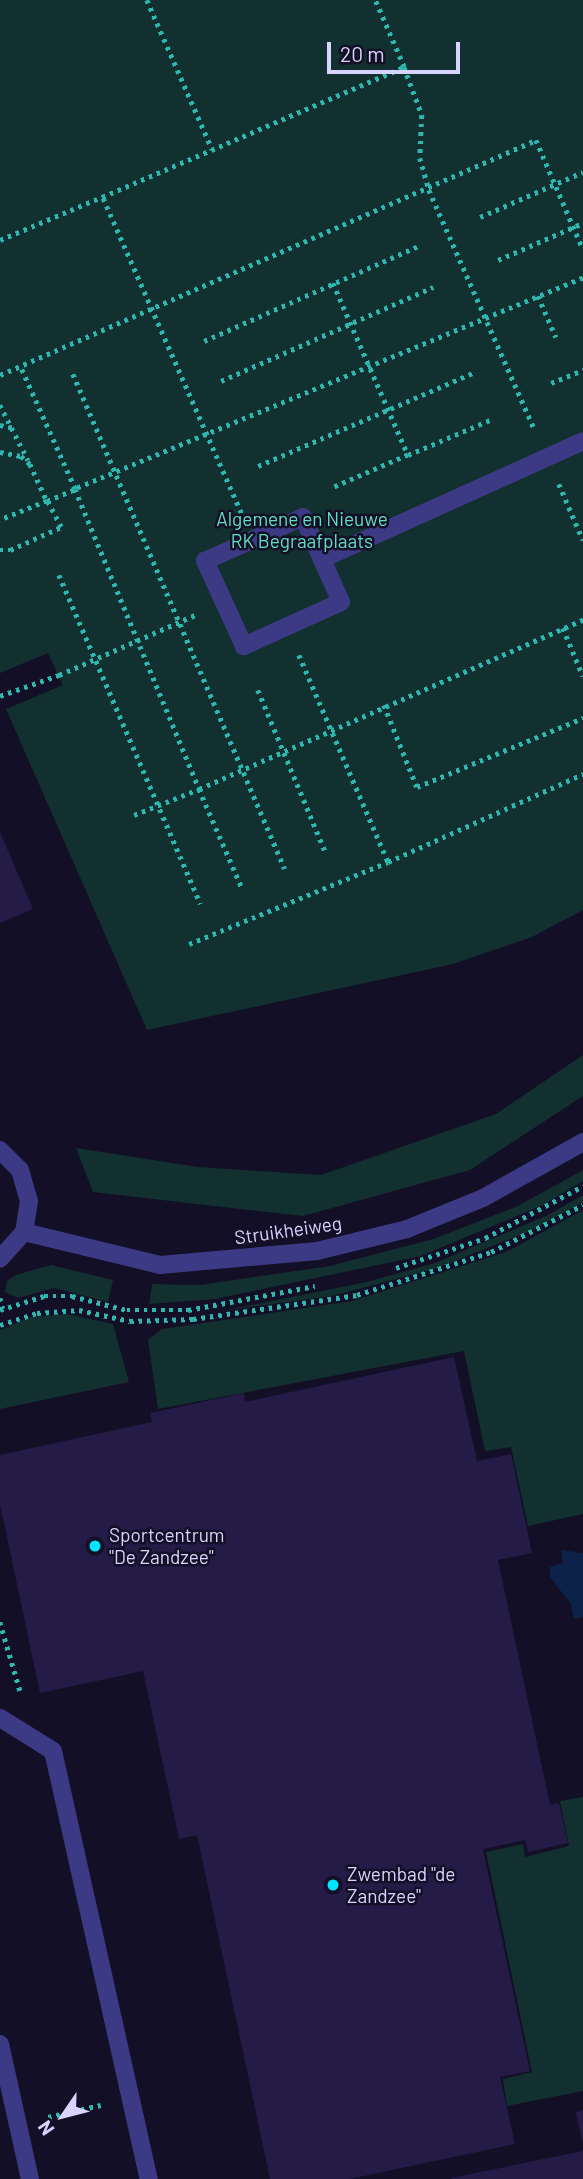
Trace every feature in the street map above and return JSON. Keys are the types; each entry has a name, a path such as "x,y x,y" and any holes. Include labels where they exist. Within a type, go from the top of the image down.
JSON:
{"street":[{"path":"322,559 583,441"},
{"path":"303,517 322,559 341,602 244,646 205,561 303,517"},
{"name":"Struikheiweg","path":"24,1232 160,1265 317,1251 407,1228 484,1198 583,1142"},
{"path":"0,1150 20,1170 27,1185 28,1217 24,1232 0,1259"},
{"path":"0,1718 53,1751 149,2179"},
{"path":"0,2044 30,2179"}],"path":[{"path":"147,0 212,149"},
{"path":"375,0 422,115 420,158 429,190 583,540"},
{"path":"0,240 404,67"},
{"path":"0,375 429,190 536,140 583,249"},
{"path":"480,217 583,172"},
{"path":"102,197 153,307 252,539"},
{"path":"498,260 583,223"},
{"path":"204,341 418,246"},
{"path":"333,283 408,455"},
{"path":"221,381 433,287"},
{"path":"538,296 556,337"},
{"path":"0,520 75,489 20,366"},
{"path":"551,383 583,370"},
{"path":"258,466 473,373"},
{"path":"73,374 285,869"},
{"path":"0,405 15,429 61,527 10,550 0,550"},
{"path":"334,487 490,420"},
{"path":"0,425 15,429"},
{"path":"0,452 21,456 30,464"},
{"path":"59,575 201,904"},
{"path":"0,696 96,659 225,602"},
{"path":"288,627 388,862"},
{"path":"563,628 583,676"},
{"path":"258,690 325,851"},
{"path":"384,705 417,786 583,718"},
{"path":"189,944 388,862 583,774"},
{"path":"134,815 200,789 242,888"},
{"path":"0,1325 37,1313 79,1310 130,1321 193,1319 357,1294 491,1252 583,1206"},
{"path":"0,1298 0,1310"},
{"path":"0,1622 22,1698 30,1703"},
{"path":"18,2124 131,2098"}],"green space":[{"name":"Algemene en Nieuwe RK Begraafplaats","path":"0,0 583,0 583,910 532,937 453,964 147,1030 6,709 63,685 48,653 0,673"},
{"path":"583,1055 583,1096 470,1170 303,1216 93,1192 76,1148 198,1167 321,1175 496,1114"},
{"path":"583,1170 583,1181 543,1205 421,1256 215,1299 149,1304 152,1284 200,1285 330,1266 433,1239 516,1207"},
{"path":"583,1195 583,1202 535,1229 437,1268 332,1296 221,1311 367,1282 435,1263 548,1215"},
{"path":"583,1210 583,1514 528,1526 511,1447 485,1451 464,1351 158,1409 148,1340 162,1329 352,1301 506,1252"},
{"path":"51,1265 113,1280 108,1302 54,1288 18,1298 5,1292 7,1281 16,1275"},
{"path":"67,1314 113,1324 129,1382 0,1409 0,1330 31,1317"},
{"path":"583,1797 583,2091 507,2106 503,2079 532,2072 486,1852 523,1844 525,1857 569,1846 560,1801"}],"water":[{"path":"561,1550 583,1553 583,1617 574,1619 571,1604 550,1577 550,1567 563,1563"}],"building":[{"path":"0,832 33,909 0,923"},
{"path":"454,1357 477,1461 511,1454 532,1553 498,1560 550,1805 559,1803 568,1843 528,1852 525,1840 483,1849 530,2071 500,2077 515,2144 350,2179 270,2179 197,1835 179,1839 143,1671 40,1693 0,1504 0,1455 152,1422 150,1413 244,1393 245,1402"},
{"path":"583,2110 583,2141 582,2141 576,2112"},
{"path":"583,2151 583,2179 451,2178"}],"place":[{"name":"Sportcentrum \"De Zandzee\"","path":"95,1546"},
{"name":"Zwembad \"de Zandzee\"","path":"333,1885"}]}
